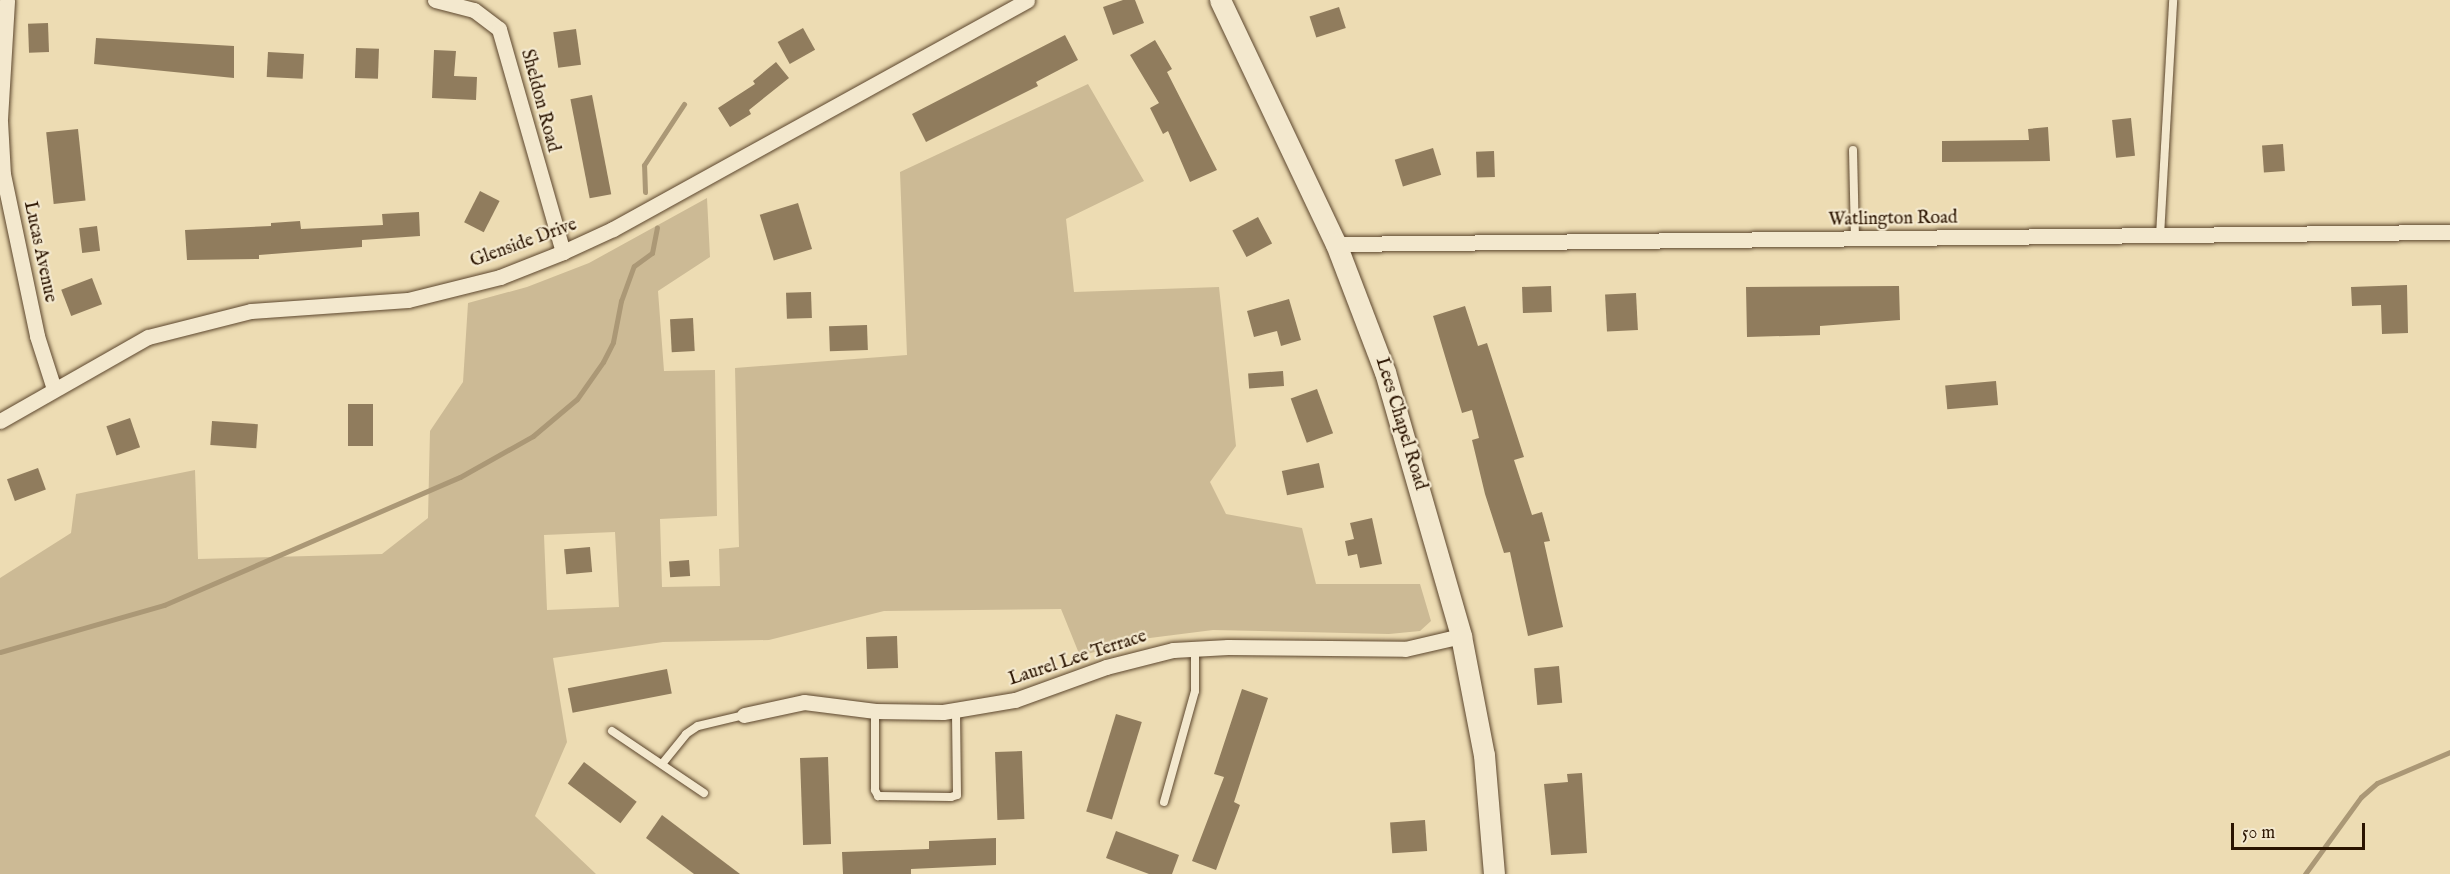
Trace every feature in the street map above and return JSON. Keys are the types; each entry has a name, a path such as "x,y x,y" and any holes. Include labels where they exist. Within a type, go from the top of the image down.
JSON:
{"main road":[{"name":"Lees Chapel Road","path":"1220,0 1336,244 1385,372 1461,636 1485,755 1494,874"}],"street":[{"name":"Lucas Avenue","path":"7,0 0,120 3,174 37,336 54,389"},
{"name":"Sheldon Road","path":"435,0 474,10 499,29 563,252"},
{"name":"Glenside Drive","path":"0,421 147,337 251,312 408,300 500,277 563,252 613,230 1027,0"},
{"name":"Watlington Road","path":"1336,244 2450,232"},
{"name":"Laurel Lee Terrace","path":"744,715 804,702 875,711 956,710 1015,700 1106,667 1173,650 1405,649 1461,636"}],"lane":[{"path":"2160,236 2173,0"},
{"path":"1853,150 1855,240"},
{"path":"1164,802 1196,691 1195,649"},
{"path":"875,711 875,790 878,796 951,797 957,795 956,710"},
{"path":"662,764 686,734 698,726 744,715"},
{"path":"612,731 704,793"}],"shaded area":[{"path":"1088,84 1144,181 1066,219 1074,292 1219,287 1236,446 1210,482 1226,514 1302,528 1316,584 1420,584 1431,621 1420,631 1389,634 1213,630 1142,639 1080,656 1061,609 884,611 769,640 663,642 553,658 567,742 535,816 596,874 0,874 0,578 71,533 76,494 195,470 198,559 382,554 428,518 430,431 463,382 468,303 527,287 589,263 707,198 710,257 658,291 664,371 715,370 717,516 660,519 662,587 720,586 719,549 739,547 735,368 907,355 900,172","holes":["615,532 619,607 547,610 544,535"]}],"building":[{"path":"1123,0 1135,0 1144,23 1113,35 1103,7"},
{"path":"1339,7 1346,28 1316,38 1310,17"},
{"path":"48,23 49,52 29,53 28,24"},
{"path":"803,28 815,50 790,64 778,42"},
{"path":"576,29 581,65 558,68 553,32"},
{"path":"1065,35 1078,60 1036,82 1038,86 926,142 912,114"},
{"path":"96,38 234,46 234,78 94,64"},
{"path":"1155,40 1172,69 1167,72 1217,170 1190,182 1168,131 1163,134 1150,108 1159,103 1130,55"},
{"path":"356,48 379,49 378,79 355,78"},
{"path":"434,50 456,51 454,76 477,77 476,100 432,98"},
{"path":"268,52 304,54 303,79 267,77"},
{"path":"776,62 789,78 749,110 751,114 730,127 718,108 755,84 753,81"},
{"path":"592,95 611,194 590,198 570,99"},
{"path":"2131,118 2135,156 2116,158 2112,120"},
{"path":"2048,127 2050,161 1942,162 1942,141 2029,140 2028,129"},
{"path":"78,129 86,201 54,204 46,132"},
{"path":"2283,144 2285,171 2264,172 2262,145"},
{"path":"1433,148 1441,175 1403,186 1395,160"},
{"path":"1494,151 1495,177 1477,178 1476,152"},
{"path":"480,191 500,201 484,232 464,222"},
{"path":"798,203 812,249 774,261 760,215"},
{"path":"419,212 420,236 362,240 362,247 259,255 259,259 187,260 185,230 271,226 271,223 300,221 301,229 383,225 382,214"},
{"path":"1258,217 1272,243 1246,257 1232,231"},
{"path":"97,226 100,251 82,253 79,228"},
{"path":"92,278 102,304 71,316 61,290"},
{"path":"2407,285 2408,333 2382,334 2381,305 2352,306 2351,287"},
{"path":"1551,286 1552,312 1523,313 1522,287"},
{"path":"1899,286 1900,320 1820,326 1820,335 1747,337 1746,287"},
{"path":"811,292 812,318 787,319 786,293"},
{"path":"1636,293 1638,330 1607,332 1605,295"},
{"path":"1289,299 1301,340 1281,346 1277,331 1254,337 1247,311"},
{"path":"1465,306 1478,346 1487,343 1524,457 1514,460 1532,515 1542,512 1550,541 1544,542 1563,627 1528,636 1510,552 1504,553 1485,494 1472,440 1479,438 1472,410 1462,413 1433,316"},
{"path":"693,318 695,351 672,352 670,319"},
{"path":"867,325 868,350 830,351 829,326"},
{"path":"1283,371 1284,386 1249,388 1248,373"},
{"path":"1996,381 1998,405 1947,409 1945,385"},
{"path":"1317,389 1333,433 1307,443 1291,399"},
{"path":"348,404 373,404 373,446 348,446"},
{"path":"130,418 140,447 116,455 106,426"},
{"path":"212,421 258,424 256,448 210,445"},
{"path":"1319,463 1324,487 1287,495 1282,471"},
{"path":"38,468 46,490 15,501 7,479"},
{"path":"1372,518 1382,564 1360,568 1357,554 1348,556 1345,541 1354,539 1350,523"},
{"path":"590,547 592,572 566,574 564,549"},
{"path":"689,560 690,576 670,577 669,561"},
{"path":"897,636 898,668 867,669 866,637"},
{"path":"1559,666 1562,703 1537,705 1534,668"},
{"path":"667,669 672,694 573,713 568,688"},
{"path":"1242,689 1268,698 1234,802 1240,805 1216,870 1192,861 1224,777 1214,774"},
{"path":"1116,714 1142,722 1112,819 1086,812"},
{"path":"1022,751 1024,819 997,820 995,752"},
{"path":"828,757 831,844 803,845 800,758"},
{"path":"584,762 637,802 620,823 568,784"},
{"path":"1582,773 1587,853 1551,855 1544,784 1568,782 1567,774"},
{"path":"662,815 740,874 694,874 646,838"},
{"path":"1425,820 1427,851 1392,853 1390,822"},
{"path":"1116,831 1179,855 1172,874 1149,874 1106,858"},
{"path":"996,838 996,865 911,869 911,874 843,874 842,852 929,849 929,841"}],"waterway":[{"path":"645,192 644,165 684,104"},
{"path":"0,652 164,605 460,477 533,436 577,399 603,362 613,342 621,301 634,266 652,253 657,227"},
{"path":"2305,874 2361,797 2377,783 2450,752"}]}
